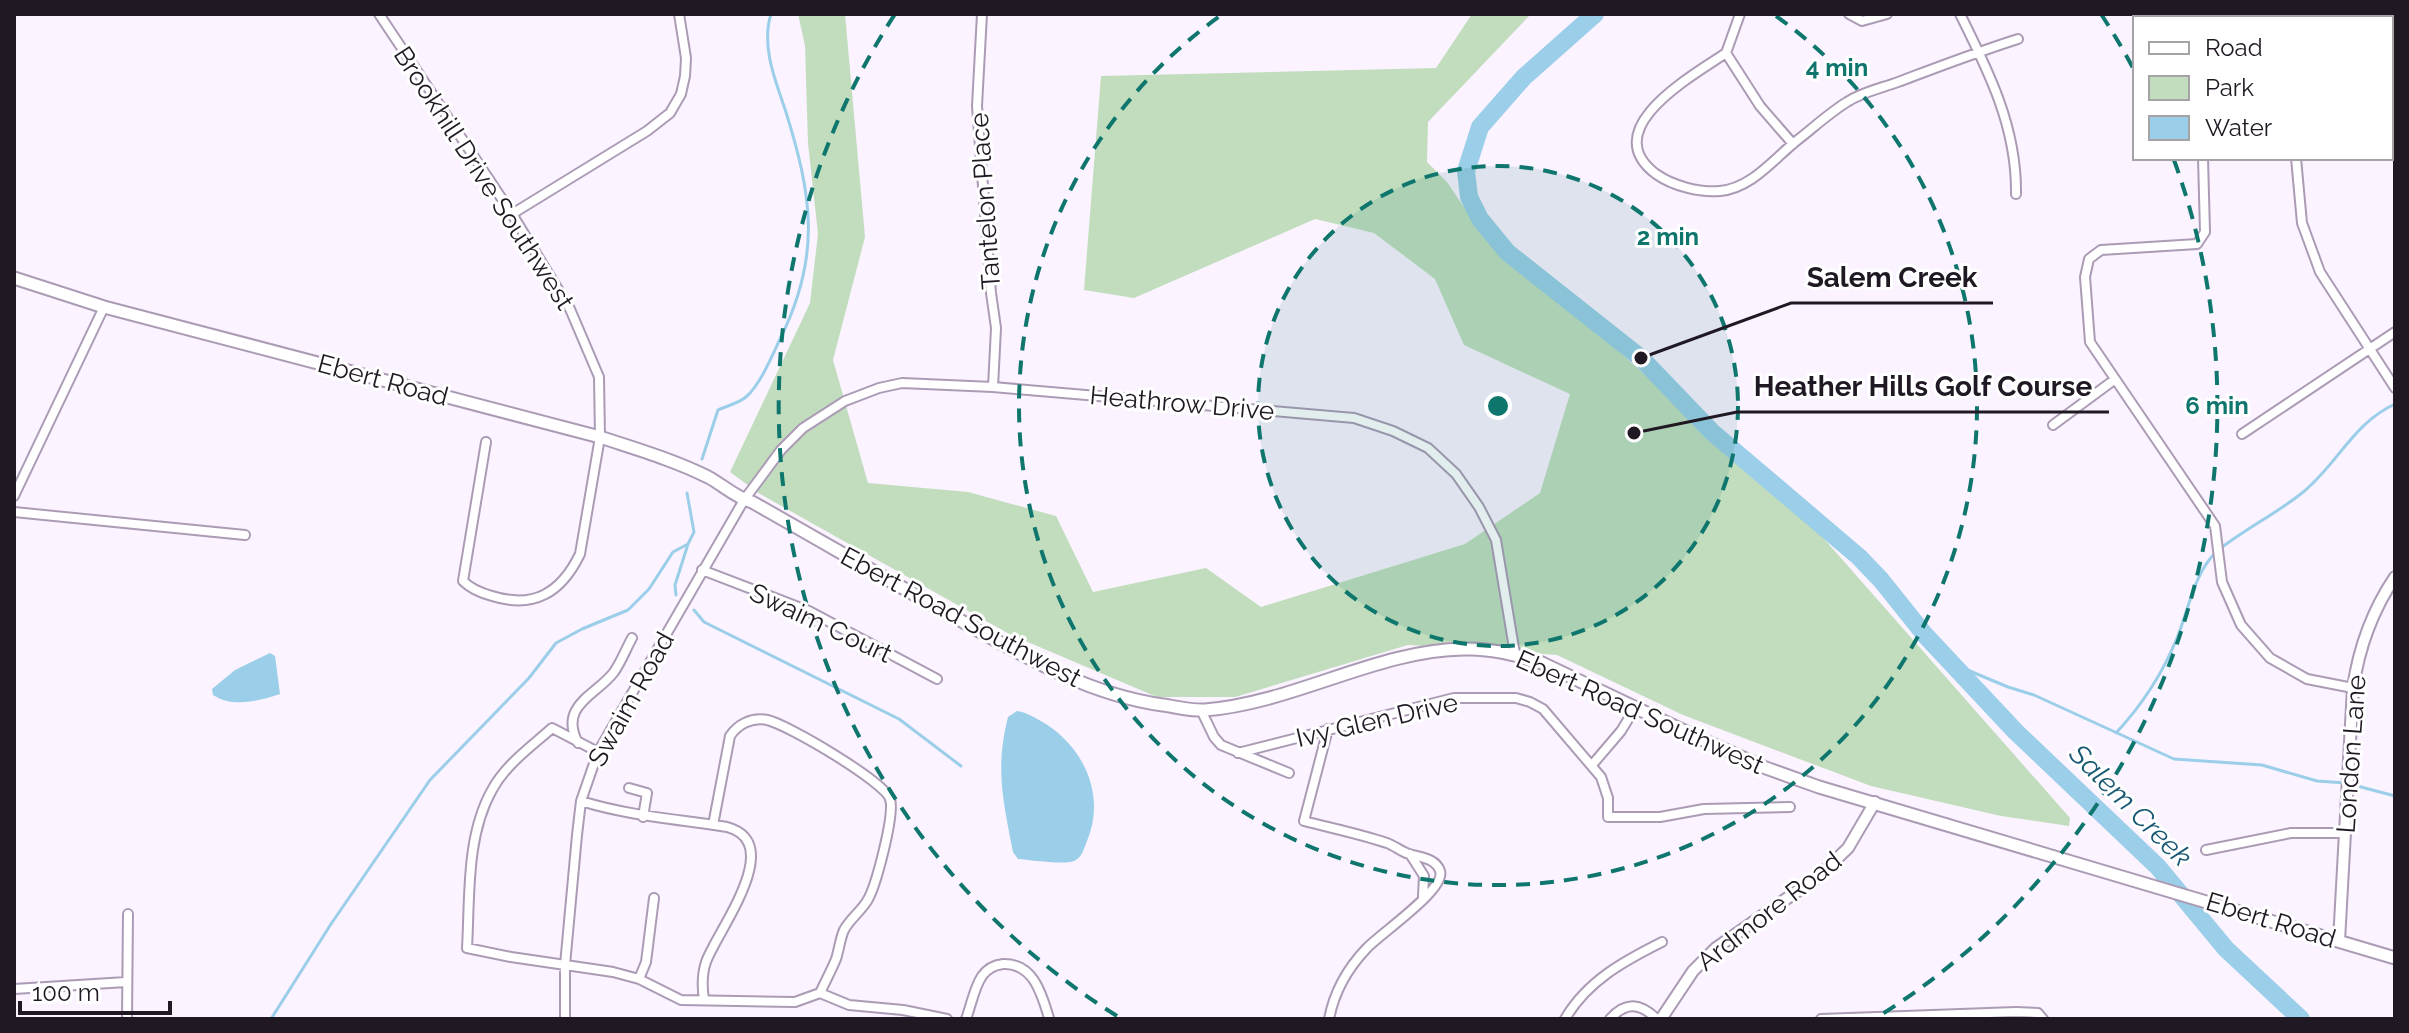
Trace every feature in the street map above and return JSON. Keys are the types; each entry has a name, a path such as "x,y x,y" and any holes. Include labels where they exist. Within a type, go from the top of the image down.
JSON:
{"main road":[{"name":"Ebert Road","path":"14,278 104,307 600,437 708,477 744,500"},
{"name":"Ebert Road Southwest","path":"744,500 1064,676 1123,698 1201,710 1231,707 1428,652 1463,649 1515,654 1542,663 1766,768 1819,787 2146,883"},
{"name":"Ebert Road","path":"2146,883 2395,958"}],"street":[{"name":"Brookhill Drive Southwest","path":"379,14 512,214 570,309 599,377 600,437 580,554 572,569 552,591 532,600 509,601 483,593 463,581 486,442"},
{"path":"512,214 647,131 670,113 681,94 685,76 686,58 679,14"},
{"name":"Tantelon Place","path":"982,14 977,106 996,328 993,387"},
{"path":"1740,14 1726,53 1656,104 1637,135 1637,154 1664,179 1699,190 1722,191 1748,181 1850,100 2018,39"},
{"path":"1849,14 1862,21 1887,14"},
{"path":"1960,14 2004,109 2016,171 2016,194"},
{"path":"1726,53 1760,106 1793,144"},
{"path":"2203,160 2205,232 2197,244 2101,250 2089,259 2085,277 2090,342 2215,526 2222,582 2241,625 2270,658 2307,679 2353,688"},
{"path":"2296,160 2302,223 2320,272 2395,388"},
{"path":"14,496 104,307"},
{"path":"2242,434 2395,332"},
{"path":"2053,425 2114,380"},
{"name":"Heathrow Drive","path":"723,535 781,450 803,428 845,401 902,383 993,387 1354,418 1393,431 1428,448 1456,474 1479,507 1496,540 1515,654"},
{"path":"14,512 245,535"},
{"name":"Swaim Road","path":"565,1019 565,965 581,801 598,752 723,535"},
{"name":"Swaim Court","path":"702,570 809,611 937,679"},
{"name":"London Lane","path":"2339,941 2356,664 2372,615 2395,577"},
{"path":"578,743 573,735 573,714 583,699 613,673 632,638"},
{"name":"Ivy Glen Drive","path":"1238,753 1454,698 1516,698 1543,709 1592,765 1601,777 1608,798 1608,817 1660,817 1704,809 1790,807"},
{"path":"1592,765 1621,731 1635,708"},
{"path":"1201,710 1214,737 1221,745 1238,753"},
{"path":"713,825 730,736 739,726 756,720 770,721 807,739 873,780 889,796 891,809 887,832 871,894 846,927 820,993"},
{"path":"598,752 552,728 512,763 491,790 475,839 467,948 613,972 639,979 681,1000 795,1002 820,993 849,1005 903,1010 947,1019"},
{"path":"1328,729 1304,821 1390,844 1410,854 1420,855 1440,870 1439,883 1359,957 1342,984 1329,1019"},
{"name":"Ivy Glen Drive","path":"1238,753 1289,773"},
{"path":"629,788 647,793 643,817"},
{"path":"581,801 643,817 740,831 746,838 751,855 745,887 705,964 704,999"},
{"name":"Ardmore Road","path":"1659,1019 1693,971 1716,948 1819,876 1848,848 1875,802"},
{"path":"2206,850 2291,833 2345,833"},
{"path":"1410,854 1424,876 1422,900"},
{"path":"639,979 646,962 654,898"},
{"path":"127,1019 128,914"},
{"path":"1565,1019 1592,985 1632,957 1662,942"},
{"path":"966,1019 980,978 989,968 1002,964 1018,966 1031,975 1042,993 1049,1018"},
{"path":"14,989 126,982"},
{"path":"1610,1019 1621,1008 1630,1005 1645,1008 1659,1019"},
{"path":"1821,1019 2038,1013 2043,1019"}],"green space":[{"path":"798,14 845,14 865,237 833,360 868,483 968,492 1056,516 1093,592 1206,568 1261,607 1465,544 1540,493 1570,394 1464,345 1435,279 1374,233 1315,219 1134,298 1084,290 1101,76 1436,68 1472,14 1531,14 1428,122 1427,162 1447,182 1488,243 1542,290 1590,325 1818,532 2070,818 2069,826 2001,816 1871,786 1683,715 1557,655 1408,645 1235,697 1157,697 1011,635 760,494 730,472 810,303 818,234 808,143 805,46"}],"water":[{"path":"270,653 275,656 280,694 237,702 213,695 212,689 235,670"},
{"path":"1017,711 1054,730 1078,756 1087,772 1094,806 1092,823 1082,852 1074,861 1018,859 1013,852 1001,769 1008,717"}],"waterway":[{"path":"702,459 718,410 746,397 765,370 793,309 807,252 808,225 802,169 768,50 771,14"},
{"name":"Salem Creek","path":"1595,14 1524,77 1480,127 1466,171 1469,197 1480,219 1507,252 1641,358 1712,432 1859,557 1925,635 2015,731 2158,867 2226,949 2301,1019"},
{"path":"2221,548 2302,493 2356,433 2380,412 2395,404"},
{"path":"676,595 675,585 694,532 687,493"},
{"path":"271,1019 331,924 430,780 529,678 556,643 628,610 649,589 673,552 688,544"},
{"path":"2116,733 2158,677 2177,638 2196,582 2215,553"},
{"path":"694,610 704,622 899,719 961,766"},
{"path":"1953,664 2034,695 2174,759 2262,765 2317,781 2346,783 2395,796"}],"place":[{"name":"Salem Creek","path":"1641,358"},
{"name":"Heather Hills Golf Course","path":"1634,433"}]}
